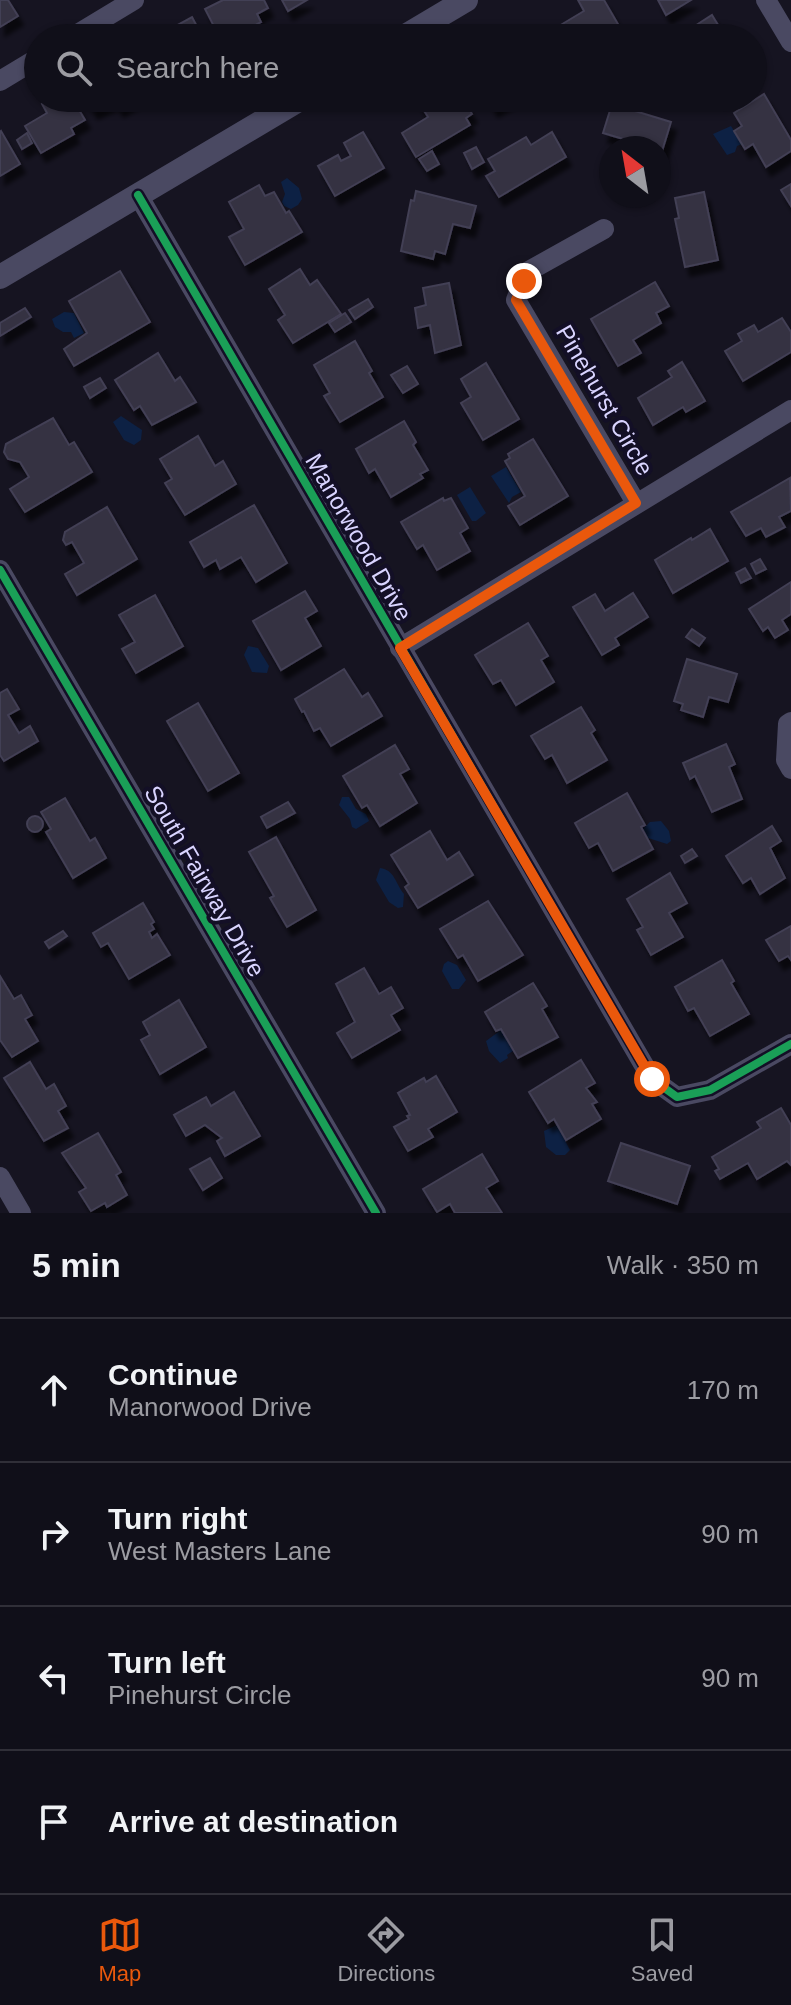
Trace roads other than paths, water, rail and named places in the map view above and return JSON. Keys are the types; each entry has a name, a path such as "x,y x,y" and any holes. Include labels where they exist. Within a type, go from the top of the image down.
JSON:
{"street":[{"path":"94,24 134,0"},
{"path":"426,24 466,0"},
{"path":"766,0 791,42"},
{"path":"0,81 24,66"},
{"path":"0,277 278,112"},
{"name":"Manorwood Drive","path":"138,195 652,1079 677,1097 710,1090 791,1044"},
{"name":"Pinehurst Circle","path":"604,229 527,272 516,300 636,503"},
{"path":"400,648 791,410"},
{"name":"South Fairway Drive","path":"0,570 376,1213"},
{"path":"791,722 788,724 786,760 791,769"},
{"path":"0,1177 21,1213"}],"water":[{"path":"731,126 742,144 727,155 713,134"},
{"path":"287,178 299,188 302,199 291,209 282,202 285,194 281,182"},
{"path":"64,312 74,313 84,333 74,338 71,332 55,327 52,319"},
{"path":"121,416 142,430 141,440 134,445 124,440 113,422"},
{"path":"506,467 521,492 509,503 491,476"},
{"path":"470,487 486,513 476,521 472,521 457,495"},
{"path":"248,646 258,648 269,666 267,673 252,672 244,655"},
{"path":"342,797 349,797 369,821 356,829 352,827 339,805"},
{"path":"661,821 669,831 671,841 667,844 648,838 643,829 650,822"},
{"path":"380,868 392,874 404,894 403,907 398,908 389,902 376,880"},
{"path":"448,961 457,965 466,980 459,989 452,989 442,971"},
{"path":"501,1030 513,1051 500,1063 489,1051 486,1041"},
{"path":"557,1125 570,1150 565,1155 556,1155 546,1147 544,1131"}]}
